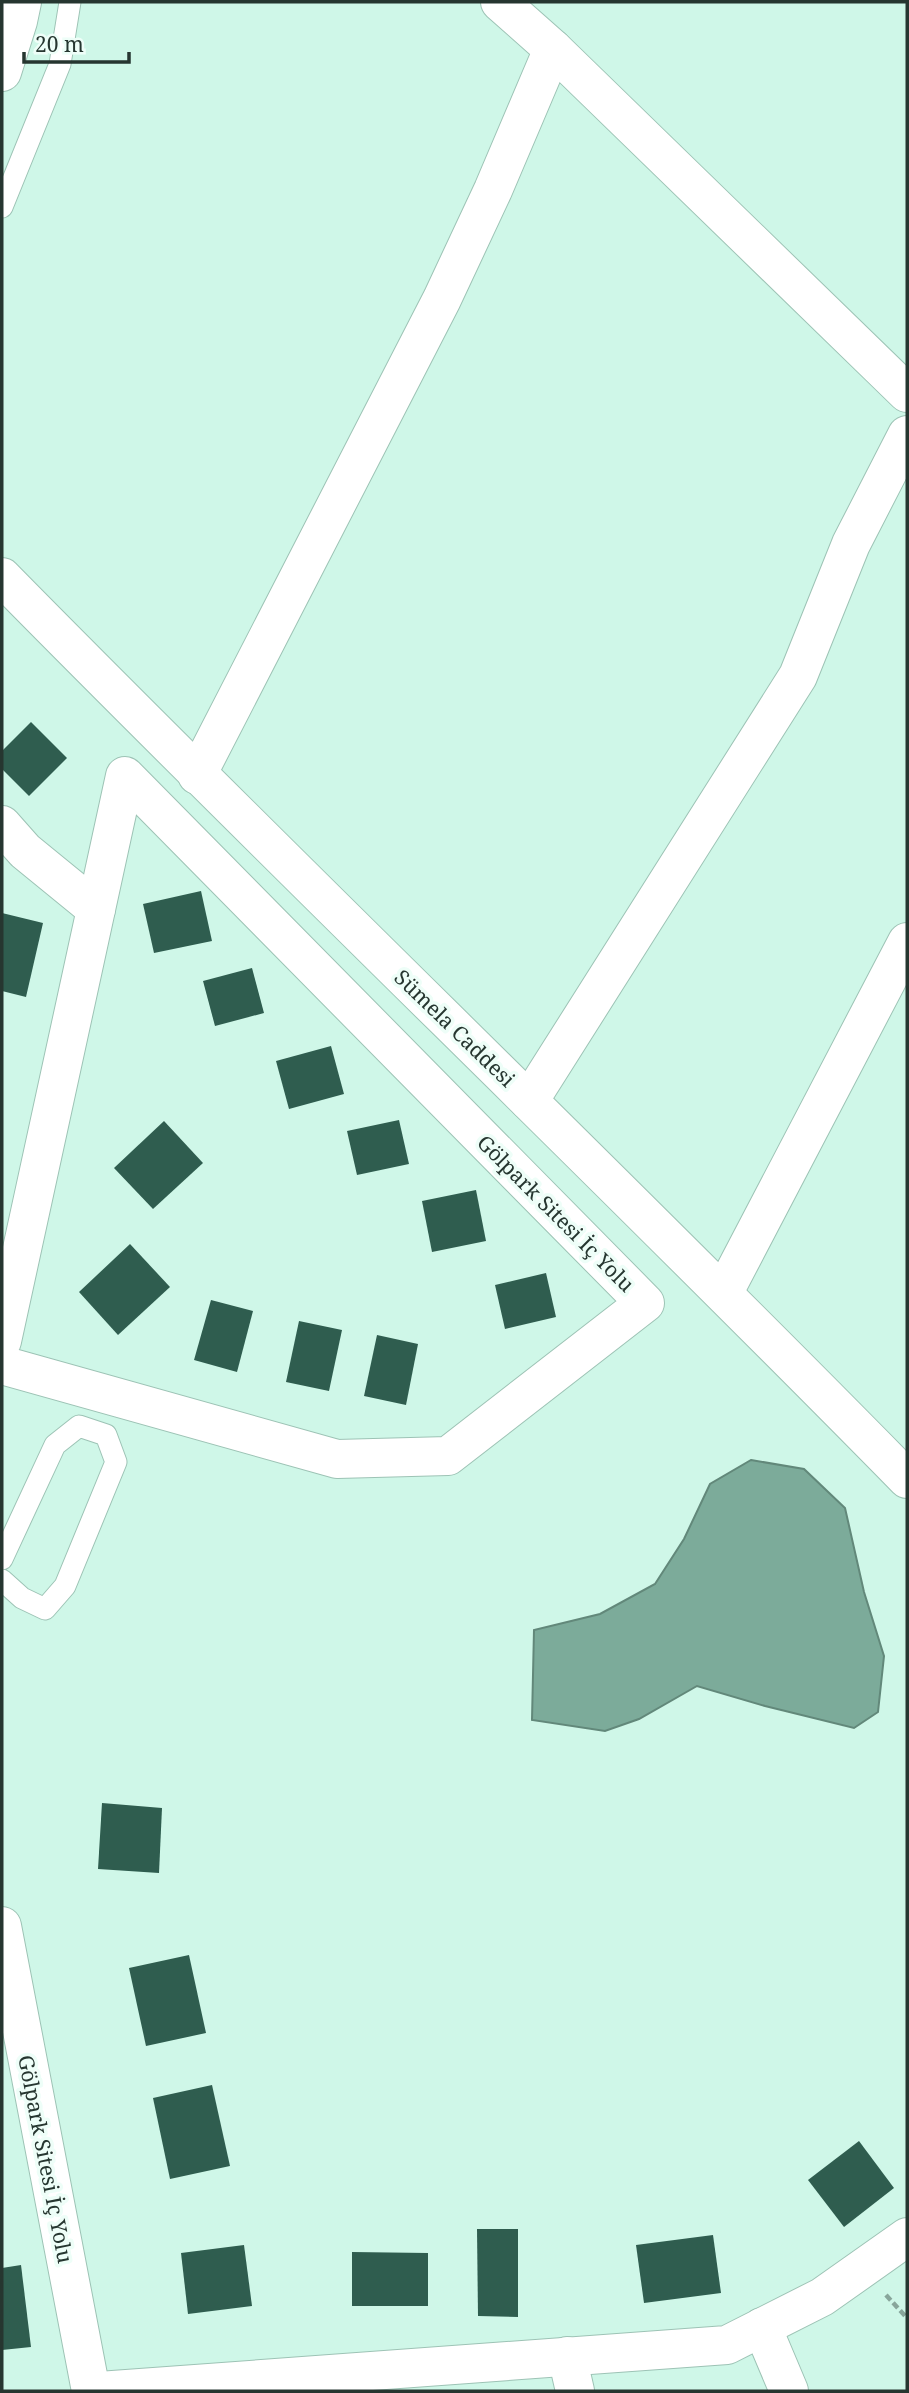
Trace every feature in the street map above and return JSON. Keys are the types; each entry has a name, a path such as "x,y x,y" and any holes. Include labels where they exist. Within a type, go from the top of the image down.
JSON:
{"street":[{"path":"2,72 22,2"},
{"path":"499,2 553,49 907,393"},
{"path":"197,775 442,299 493,190 553,49"},
{"path":"529,1101 798,676 851,544 907,435"},
{"name":"Sümela Caddesi","path":"2,577 197,775 724,1292 907,1479"},
{"name":"Gölpark Sitesi İç Yolu","path":"2,1341 125,776 645,1303 448,1456 337,1459 2,1365"},
{"path":"2,825 25,851 96,909"},
{"path":"724,1292 907,942"},
{"name":"Gölpark Sitesi İç Yolu","path":"2,1926 91,2391"},
{"path":"99,2391 571,2374 727,2345 822,2297 907,2237"},
{"path":"762,2327 789,2391"}],"lane":[{"path":"2,207 60,64 70,2"},
{"path":"2,1559 55,1445 79,1426 106,1435 116,1462 65,1586 45,1609 22,1598 2,1580"}],"shaded area":[{"path":"751,1460 804,1469 845,1508 864,1592 884,1656 878,1712 854,1728 697,1686 639,1719 605,1731 532,1720 534,1630 600,1614 655,1584 684,1539 710,1484"}],"building":[{"path":"31,722 67,758 29,796 2,769 2,751"},
{"path":"201,891 212,941 154,953 143,904"},
{"path":"2,913 43,923 26,997 2,991"},
{"path":"252,968 264,1013 215,1026 203,981"},
{"path":"331,1046 344,1094 289,1109 276,1061"},
{"path":"399,1120 409,1164 357,1175 347,1131"},
{"path":"164,1121 203,1163 153,1209 114,1168"},
{"path":"476,1190 486,1241 432,1252 422,1201"},
{"path":"130,1244 170,1287 118,1335 79,1292"},
{"path":"546,1273 556,1317 505,1329 495,1285"},
{"path":"211,1300 253,1311 237,1372 194,1360"},
{"path":"299,1321 342,1330 329,1391 286,1382"},
{"path":"377,1335 418,1344 406,1405 364,1396"},
{"path":"102,1803 162,1808 159,1873 98,1869"},
{"path":"189,1955 206,2033 146,2046 129,1968"},
{"path":"212,2085 230,2166 170,2179 153,2098"},
{"path":"859,2141 894,2188 844,2227 808,2180"},
{"path":"477,2229 518,2229 518,2317 478,2316"},
{"path":"713,2235 721,2293 644,2303 636,2245"},
{"path":"244,2245 252,2306 188,2314 181,2253"},
{"path":"352,2252 428,2253 428,2306 352,2306"},
{"path":"21,2265 31,2347 2,2350 2,2268"}]}
